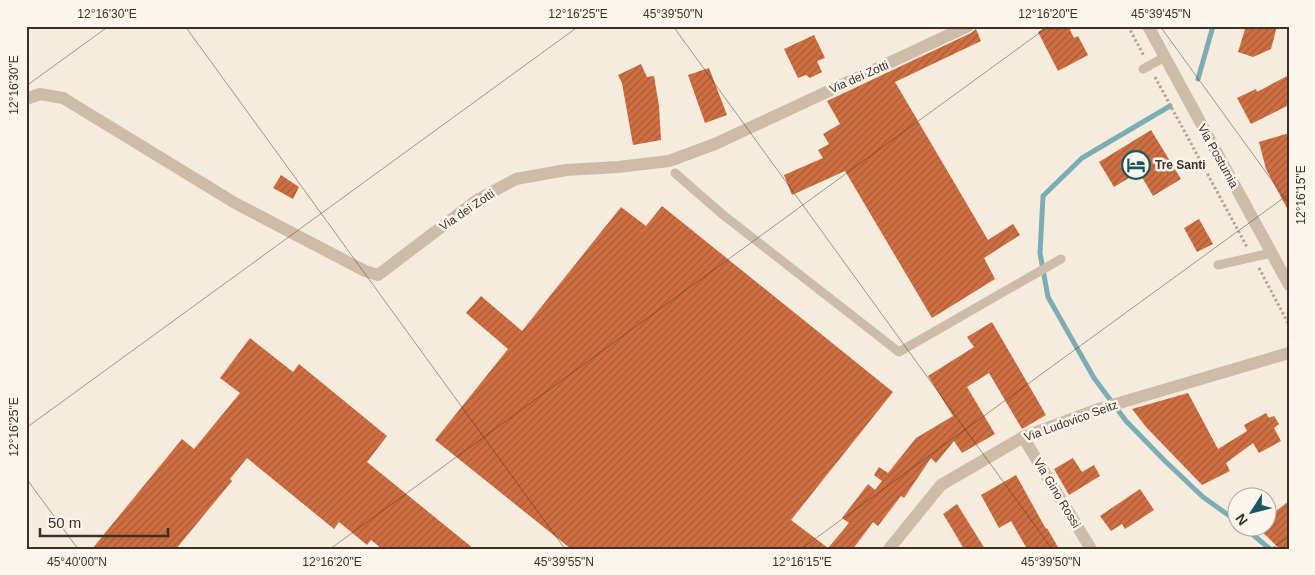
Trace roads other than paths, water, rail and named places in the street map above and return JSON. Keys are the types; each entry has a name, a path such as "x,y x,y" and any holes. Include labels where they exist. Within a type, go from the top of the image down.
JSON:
{"street":[{"name":"Via dei Zotti","path":"26,99 40,94 63,98 235,203 365,271 378,275 477,200 516,179 566,170 618,167 669,161 715,144 968,26"},
{"name":"Via Postumia","path":"1148,26 1289,285"},
{"name":"Via Ludovico Seitz","path":"889,549 941,485 1023,437 1099,409 1289,352"},
{"name":"Via Gino Rossi","path":"1023,437 1090,549"}],"lane":[{"path":"1146,67 1165,57"},
{"path":"675,173 722,214 899,352 1061,259"},
{"path":"1218,265 1271,253"}],"waterway":[{"path":"1198,79 1213,26"},
{"path":"1170,106 1082,158 1043,196 1040,253 1048,297 1094,378 1126,421 1165,461 1203,497 1228,515"},
{"path":"1257,538 1270,549"}],"place":[{"name":"Tre Santi","path":"1136,165"}]}
